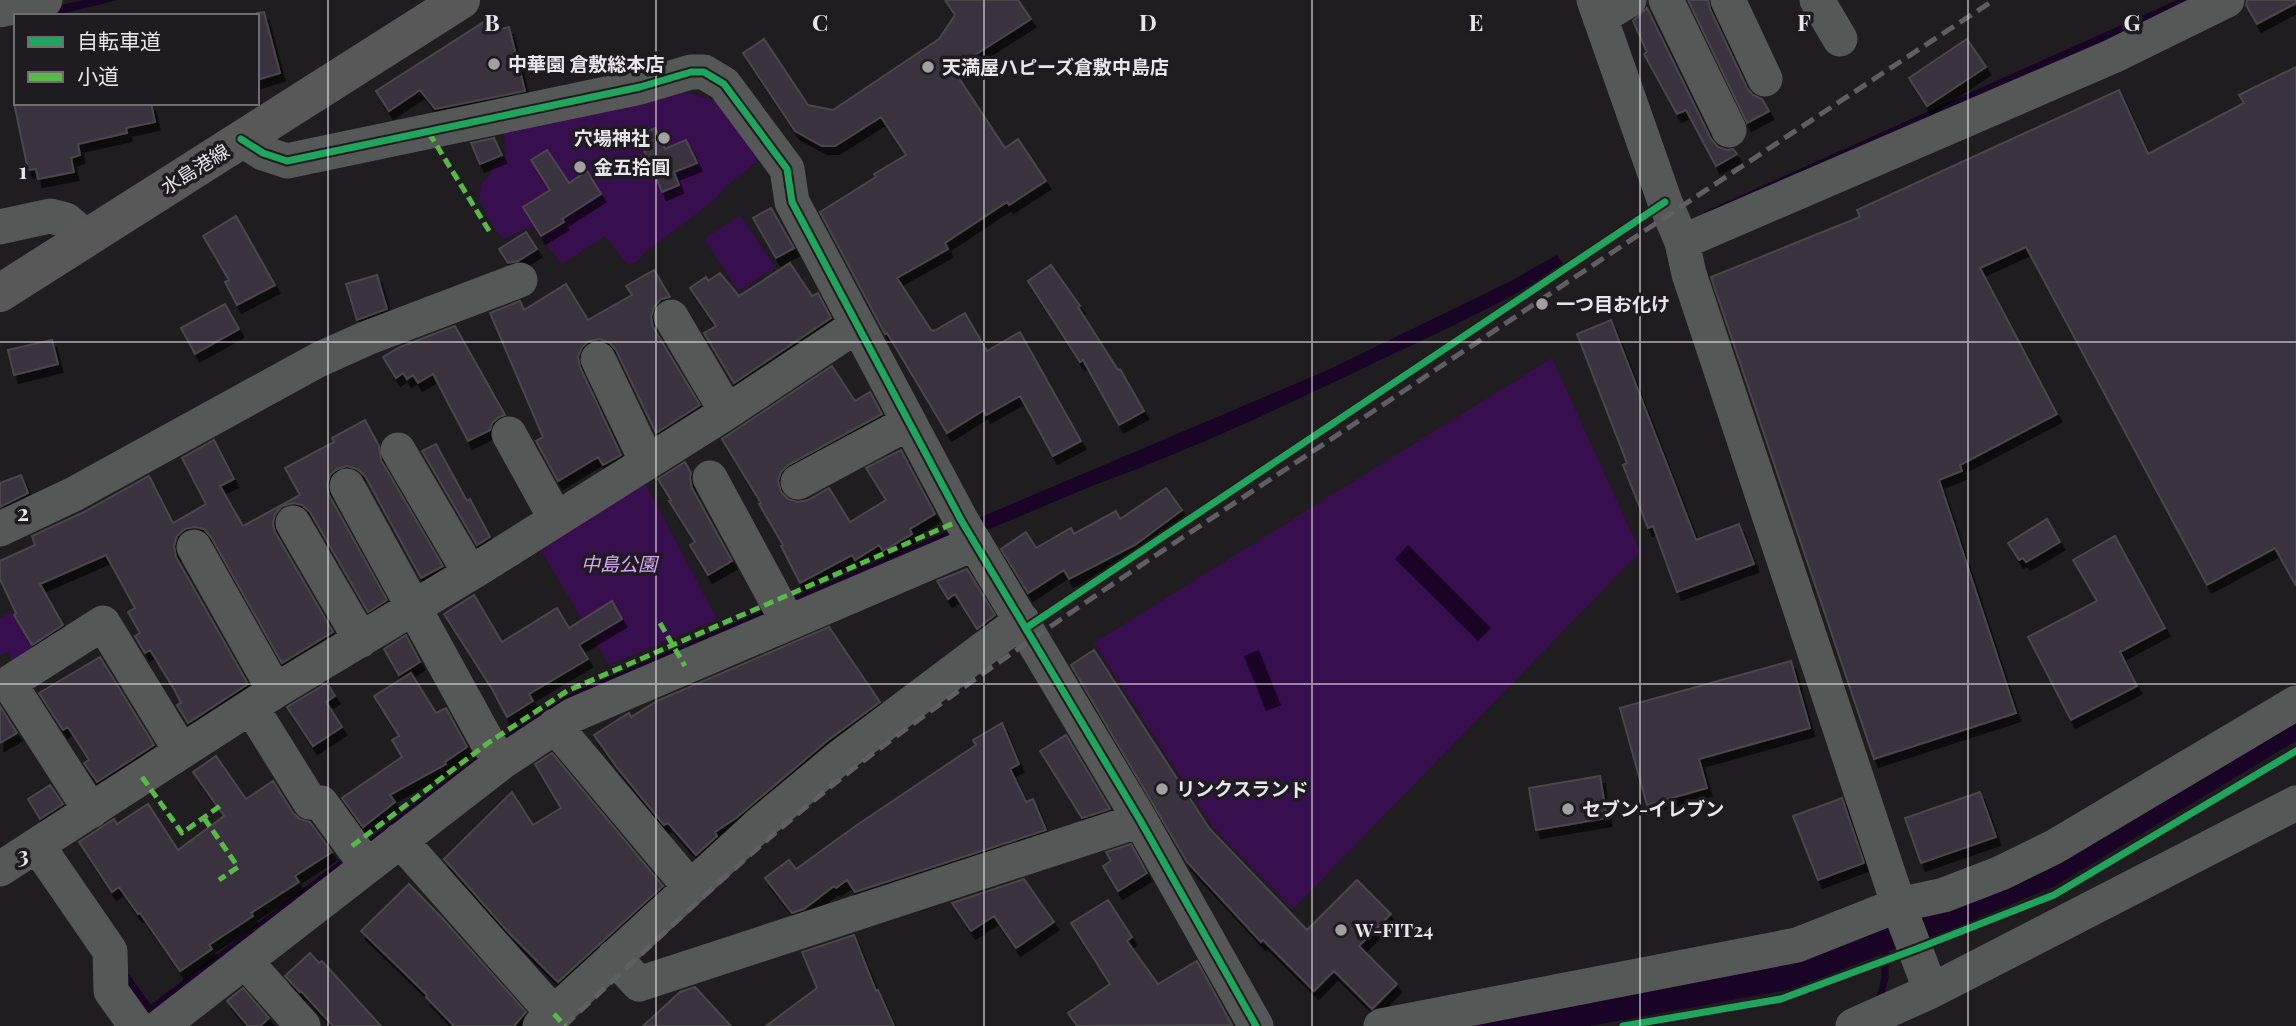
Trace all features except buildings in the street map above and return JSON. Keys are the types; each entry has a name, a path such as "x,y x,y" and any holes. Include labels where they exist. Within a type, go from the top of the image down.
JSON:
{"main road":[{"name":"水島港線","path":"0,293 461,0"}],"street":[{"path":"0,10 45,0"},
{"path":"1629,0 1597,9 1678,234 1905,922 1931,992"},
{"path":"1666,0 1730,130"},
{"path":"1728,0 1765,79"},
{"path":"1817,0 1840,39"},
{"path":"1678,234 2113,56 2227,0"},
{"path":"241,139 263,153 287,161 640,87 672,76 704,72 724,84 787,169 792,202 908,423 969,534 1140,820 1256,1026"},
{"path":"0,227 50,216 66,220 87,238"},
{"path":"0,529 74,494 318,360 367,338 520,280"},
{"path":"671,317 727,412"},
{"path":"0,869 263,699 727,412 856,326"},
{"path":"598,359 647,462"},
{"path":"798,482 908,423"},
{"path":"509,434 556,519"},
{"path":"398,450 470,573"},
{"path":"710,478 783,613"},
{"path":"347,485 496,753"},
{"path":"293,523 361,640"},
{"path":"37,845 110,951 111,991 142,1023 246,962 362,859 400,840 496,753 783,613 969,534"},
{"path":"194,547 310,802 321,803 362,859"},
{"path":"400,840 547,1020 762,822 840,757 1022,620"},
{"path":"91,811 9,683 103,623 181,751"},
{"path":"1381,1026 1905,922 1944,895 2001,873 2054,847 2296,704"},
{"path":"555,726 690,887"},
{"path":"1878,1018 2296,803"},
{"path":"614,957 639,984 1140,820"},
{"path":"246,962 297,1024"}],"green space":[{"path":"680,92 703,97 722,107 740,130 757,161 716,198 637,261 627,264 605,236 562,264 533,228 524,229 504,239 494,228 479,200 481,183 506,155 504,134 511,127"},
{"path":"740,215 775,267 739,291 704,239"},
{"path":"1552,358 1640,552 1293,909 1211,825 1094,643"},
{"name":"中島公園","path":"641,476 717,619 609,665 537,544"},
{"path":"11,612 33,650 17,669 7,652 0,656 0,618"}],"shaded area":[{"path":"82,0 118,0 60,14 26,14"},
{"path":"2177,0 2198,0 1707,219 1704,212"},
{"path":"1557,255 1564,265 1519,292 1273,411 577,703 144,1026 123,1026 498,740 572,693 1328,370 1509,282"},
{"path":"1408,545 1491,628 1478,641 1395,559"},
{"path":"1259,650 1281,705 1266,711 1244,656"},
{"path":"2296,714 2296,741 2055,886 1920,943 1917,940 1793,989 1590,1026 1435,1026 1783,961"}],"waterway":[{"path":"1879,1002 1885,977 1885,944"},
{"path":"123,972 151,1011"}],"railway":[{"path":"564,1026 785,825 862,762 982,674 1994,0"}],"marked path":[{"path":"429,133 491,234"},
{"path":"352,846 488,743 567,691 961,520"},
{"path":"660,623 685,666"},
{"path":"142,777 182,833 220,806"},
{"path":"204,818 238,867 219,880"},
{"path":"554,1014 565,1026"}],"cycle path":[{"path":"241,139 263,153 287,161 640,87 691,72 704,72 724,84 787,169 792,202 961,520 1140,820 1256,1026"},
{"path":"1026,628 1665,202"},
{"path":"1623,1026 1781,999 2054,895 2296,751"}],"place":[{"name":"中華園 倉敷総本店","path":"494,64"},
{"name":"天満屋ハピーズ倉敷中島店","path":"928,67"},
{"name":"穴場神社","path":"664,138"},
{"name":"金五拾圓","path":"580,167"},
{"name":"一つ目お化け","path":"1542,304"},
{"name":"リンクスランド","path":"1162,789"},
{"name":"セブン-イレブン","path":"1568,809"},
{"name":"W-FIT24","path":"1341,930"}]}
